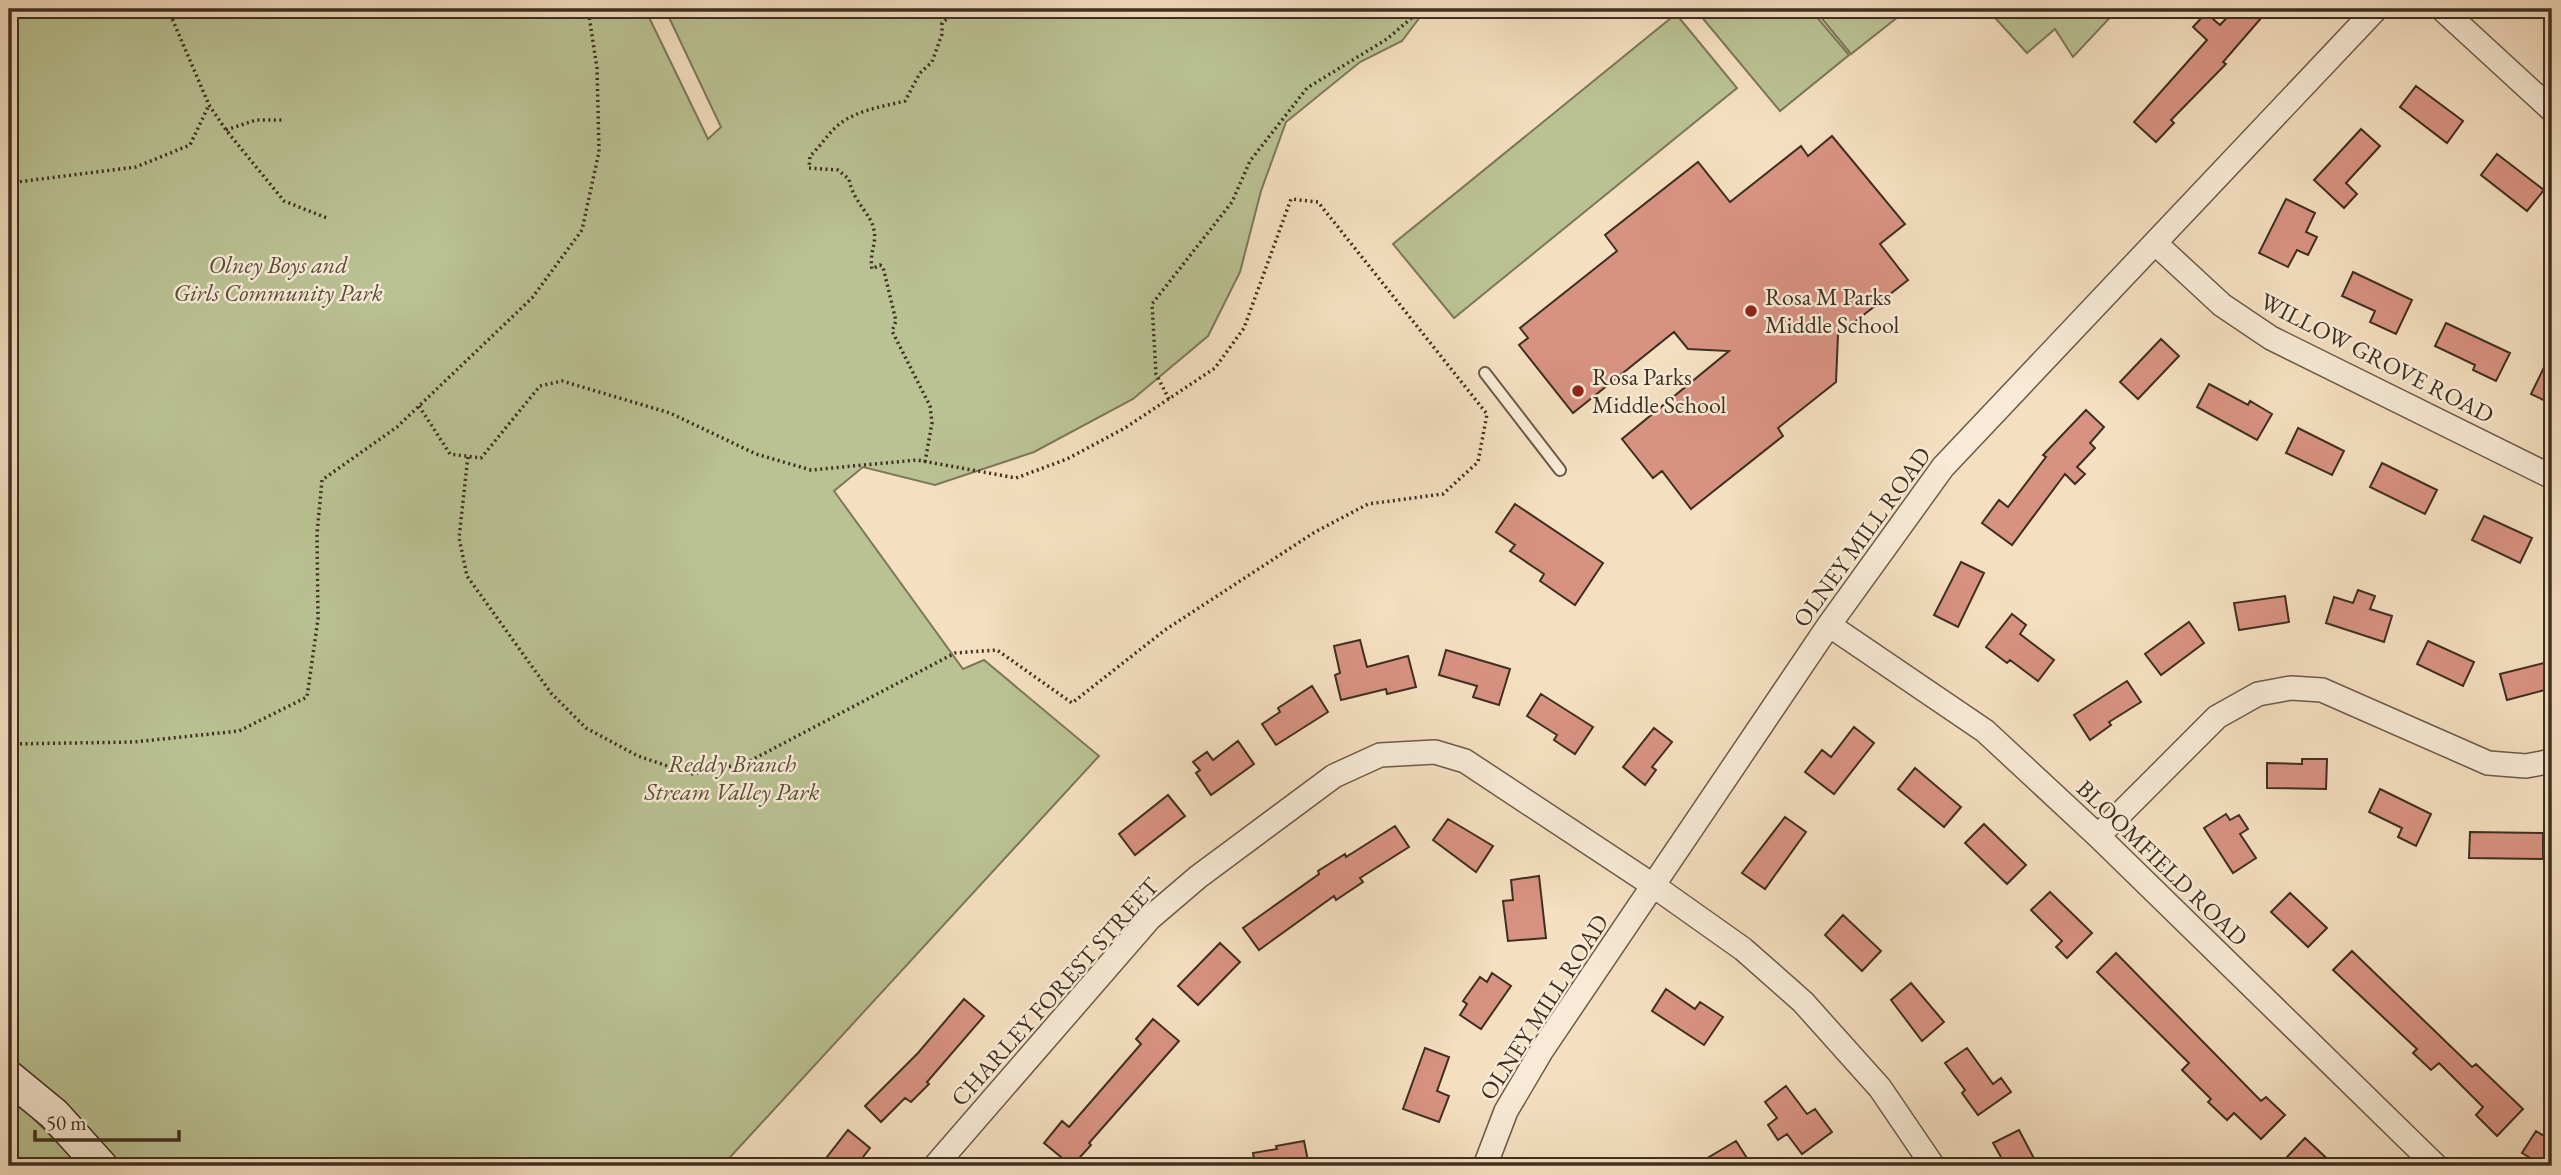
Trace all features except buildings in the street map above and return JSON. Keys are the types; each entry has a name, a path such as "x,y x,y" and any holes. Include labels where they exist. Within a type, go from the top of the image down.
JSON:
{"main road":[{"path":"9,1077 72,1132 101,1166"}],"street":[{"name":"OLNEY MILL ROAD","path":"1485,1166 1506,1111 1542,1050 1829,625 1943,467 2375,9"},
{"path":"2442,9 2552,110"},
{"name":"WILLOW GROVE ROAD","path":"2155,243 2222,305 2271,338 2552,477"},
{"name":"BLOOMFIELD ROAD","path":"1829,625 1985,731 2098,836 2435,1166"},
{"path":"2098,836 2217,717 2259,694 2291,688 2322,690 2488,763 2526,766 2552,761"},
{"name":"CHARLEY FOREST STREET","path":"935,1166 1150,918 1198,877 1334,776 1380,755 1435,752 1465,761 1654,886 1743,949 1803,1002 1880,1088 1925,1163"}],"lane":[{"path":"1485,373 1560,470"}],"path":[{"path":"168,9 209,105 226,130 284,201 327,218"},
{"path":"9,744 134,742 239,731 307,697 318,619 317,534 323,480 397,426 532,298 582,230 599,152 597,68 587,9"},
{"path":"925,462 932,423 930,406 892,331 896,321 883,267 880,265 872,270 869,255 874,240 874,227 851,192 849,179 838,170 809,168 810,156 823,145 834,128 853,114 905,101 919,73 932,62 942,34 942,23 959,9"},
{"path":"1169,399 1156,374 1152,304 1232,202 1250,160 1307,88 1387,39 1422,9"},
{"path":"9,183 136,167 190,145 209,105"},
{"path":"226,130 256,120 285,120"},
{"path":"419,406 450,454 468,456 481,458 540,386 562,381 670,412 756,454 811,470 917,460 1016,478 1067,460 1125,428 1216,368 1244,328 1291,199 1318,202 1487,414 1478,462 1443,494 1368,504 1315,531 1165,631 1072,703 997,650 955,653 746,763 691,774 638,757 586,728 551,693 467,576 459,538 468,456"}],"green space":[{"path":"9,9 645,9 708,139 721,127 665,9 1426,9 1402,41 1360,62 1286,122 1261,191 1240,272 1208,336 1133,399 1034,452 935,485 863,467 834,491 963,669 984,660 1099,756 722,1166 101,1166 9,1077"},
{"path":"1695,9 1810,9 1849,55 1780,111"},
{"path":"1814,9 1908,9 1851,54"},
{"path":"1987,9 2118,9 2073,57 2055,29 2027,53"},
{"path":"1676,14 1737,88 1454,318 1393,244"},
{"path":"9,1094 81,1166 9,1166"}],"place":[{"name":"Rosa M Parks Middle School","path":"1751,311"},
{"name":"Rosa Parks Middle School","path":"1578,391"}],"park label":[{"name":"Olney Boys and Girls Community Park","path":"278,279"},
{"name":"Reddy Branch Stream Valley Park","path":"732,778"}]}
